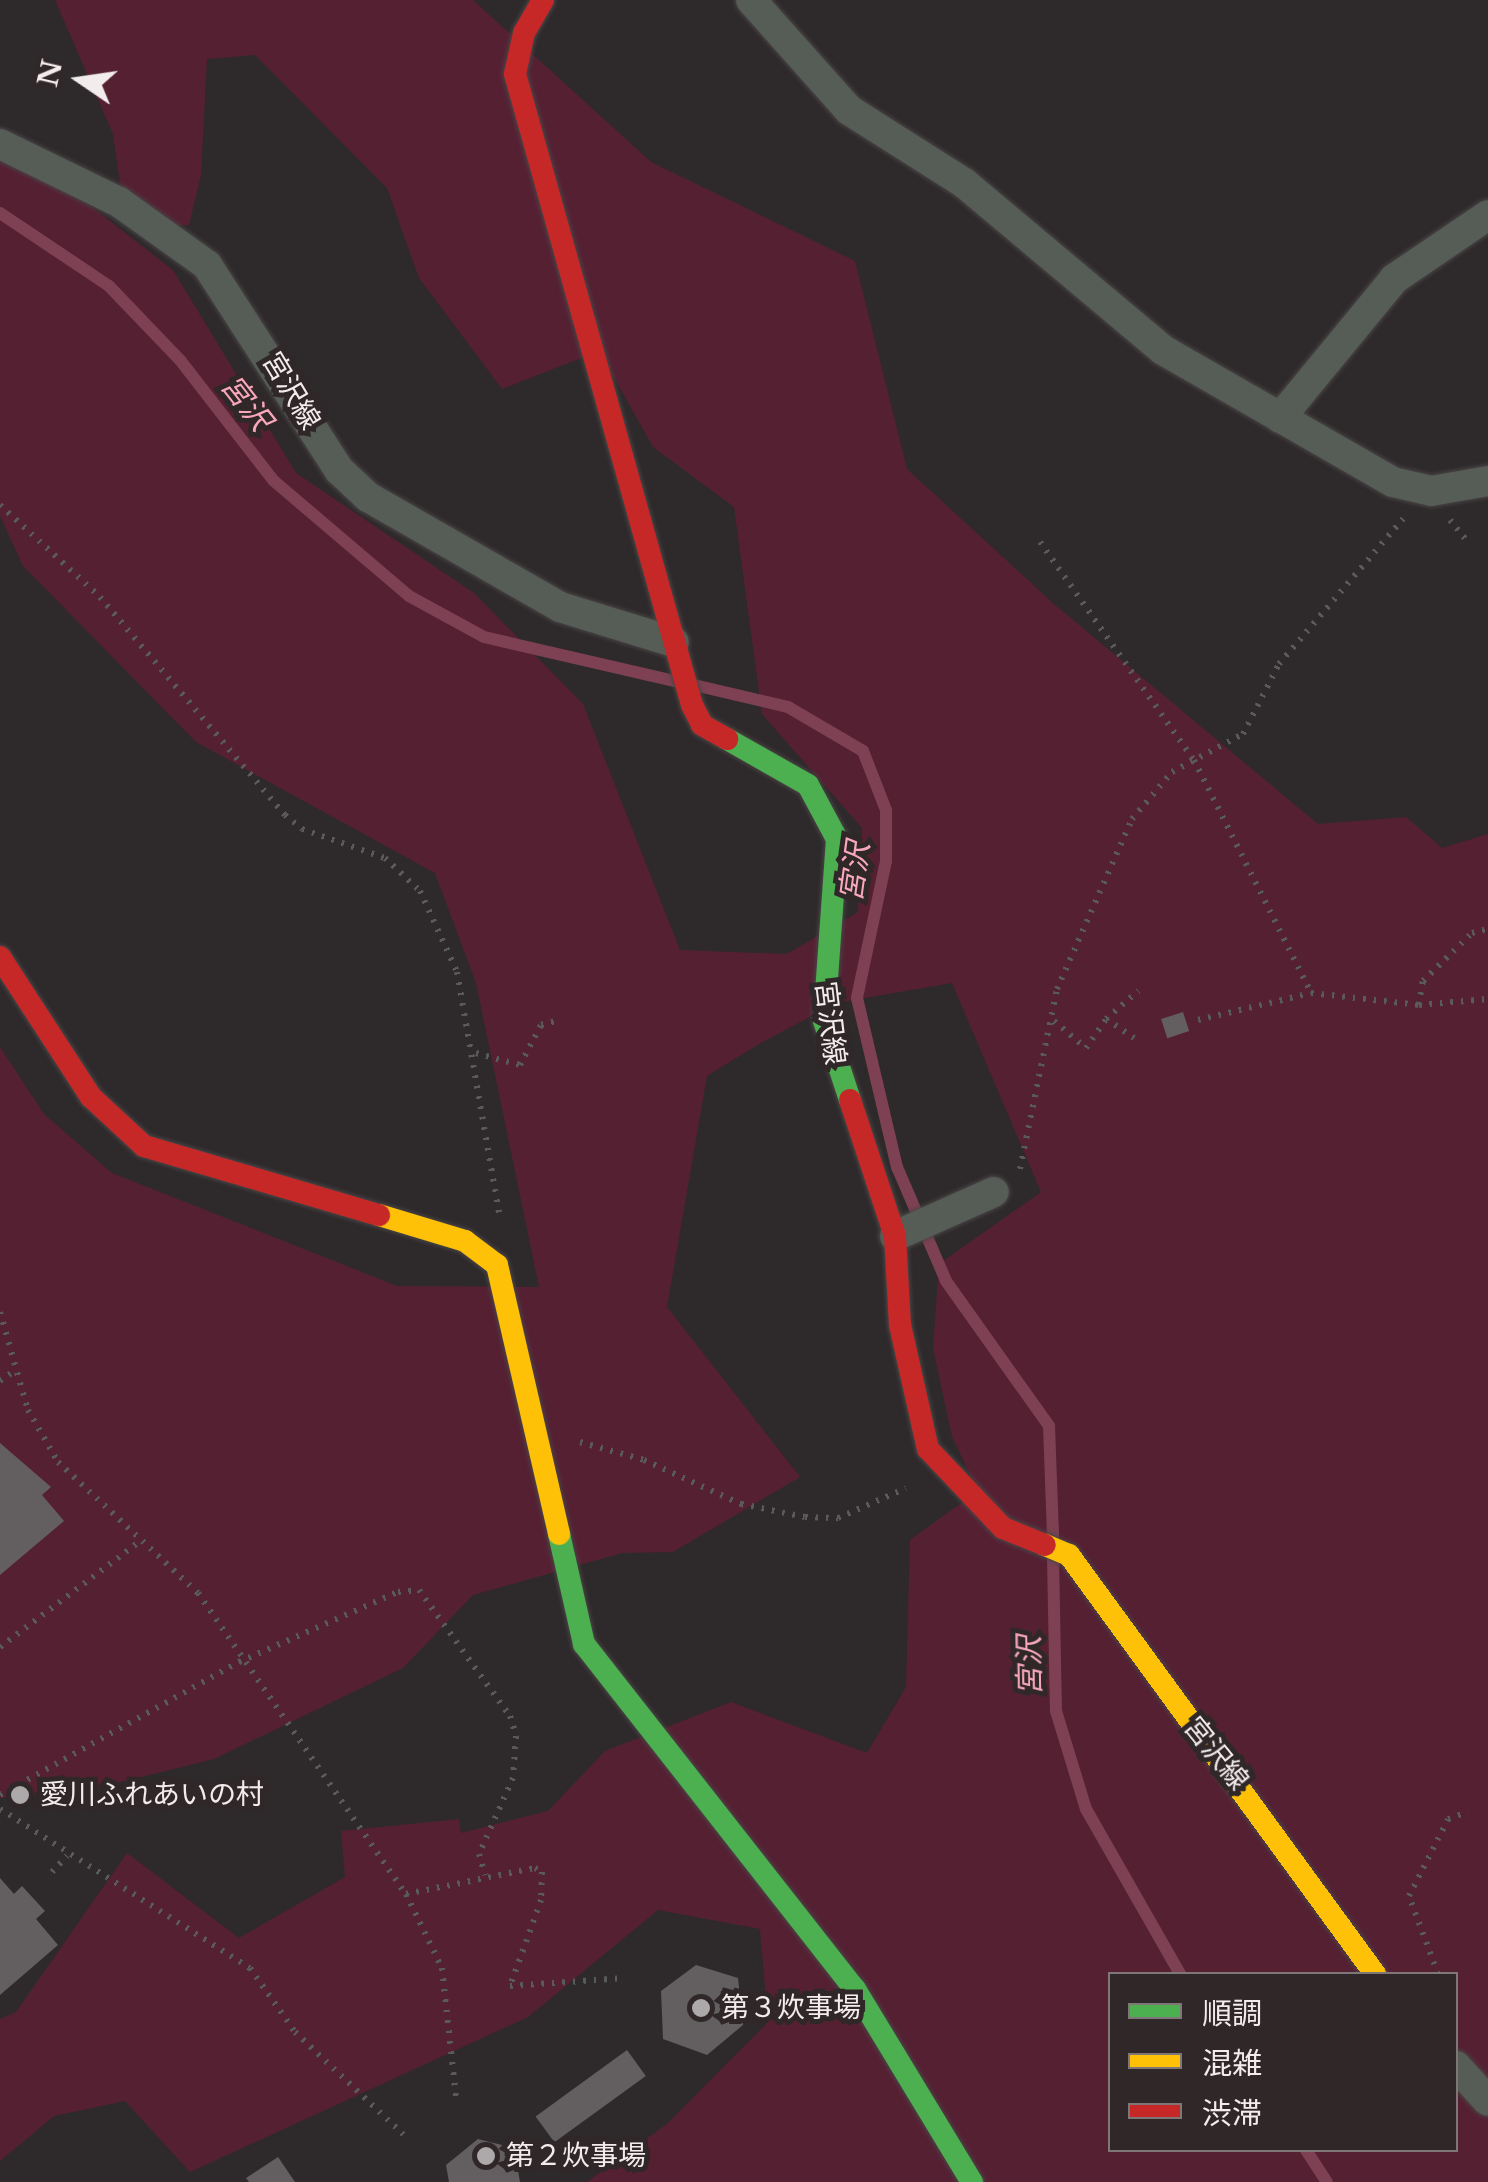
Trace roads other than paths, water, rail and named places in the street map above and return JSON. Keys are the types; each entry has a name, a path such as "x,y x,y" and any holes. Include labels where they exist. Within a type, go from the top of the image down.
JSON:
{"street":[{"path":"543,0 524,33 515,74 674,642"},
{"path":"750,0 849,110 964,183 1163,350 1393,482 1423,489 1488,481"},
{"name":"宮沢線","path":"0,144 119,202 207,265 339,470 368,496 560,608 674,642 702,725 808,785 829,816 837,839 824,1022 895,1236 918,1419 939,1463 1003,1528 1069,1555 1374,1972"},
{"path":"1280,418 1394,279 1488,216"},
{"path":"0,957 91,1097 144,1146 486,1250 497,1265 584,1644 855,1989 972,2182"},
{"path":"895,1236 994,1192"},
{"path":"1458,2068 1488,2101"}],"waterway":[{"name":"宮沢","path":"0,213 109,286 180,360 274,481 409,596 484,637 675,681"},
{"name":"宮沢","path":"694,685 788,707 863,751 886,810 886,861 857,998 897,1167 946,1281 1049,1426 1053,1537"},
{"name":"宮沢","path":"1053,1557 1056,1711 1086,1809 1179,1972"},
{"name":"宮沢","path":"1307,2152 1327,2182"}],"place":[{"name":"愛川ふれあいの村","path":"20,1795"},
{"name":"第３炊事場","path":"701,2008"},
{"name":"第２炊事場","path":"486,2156"}]}
